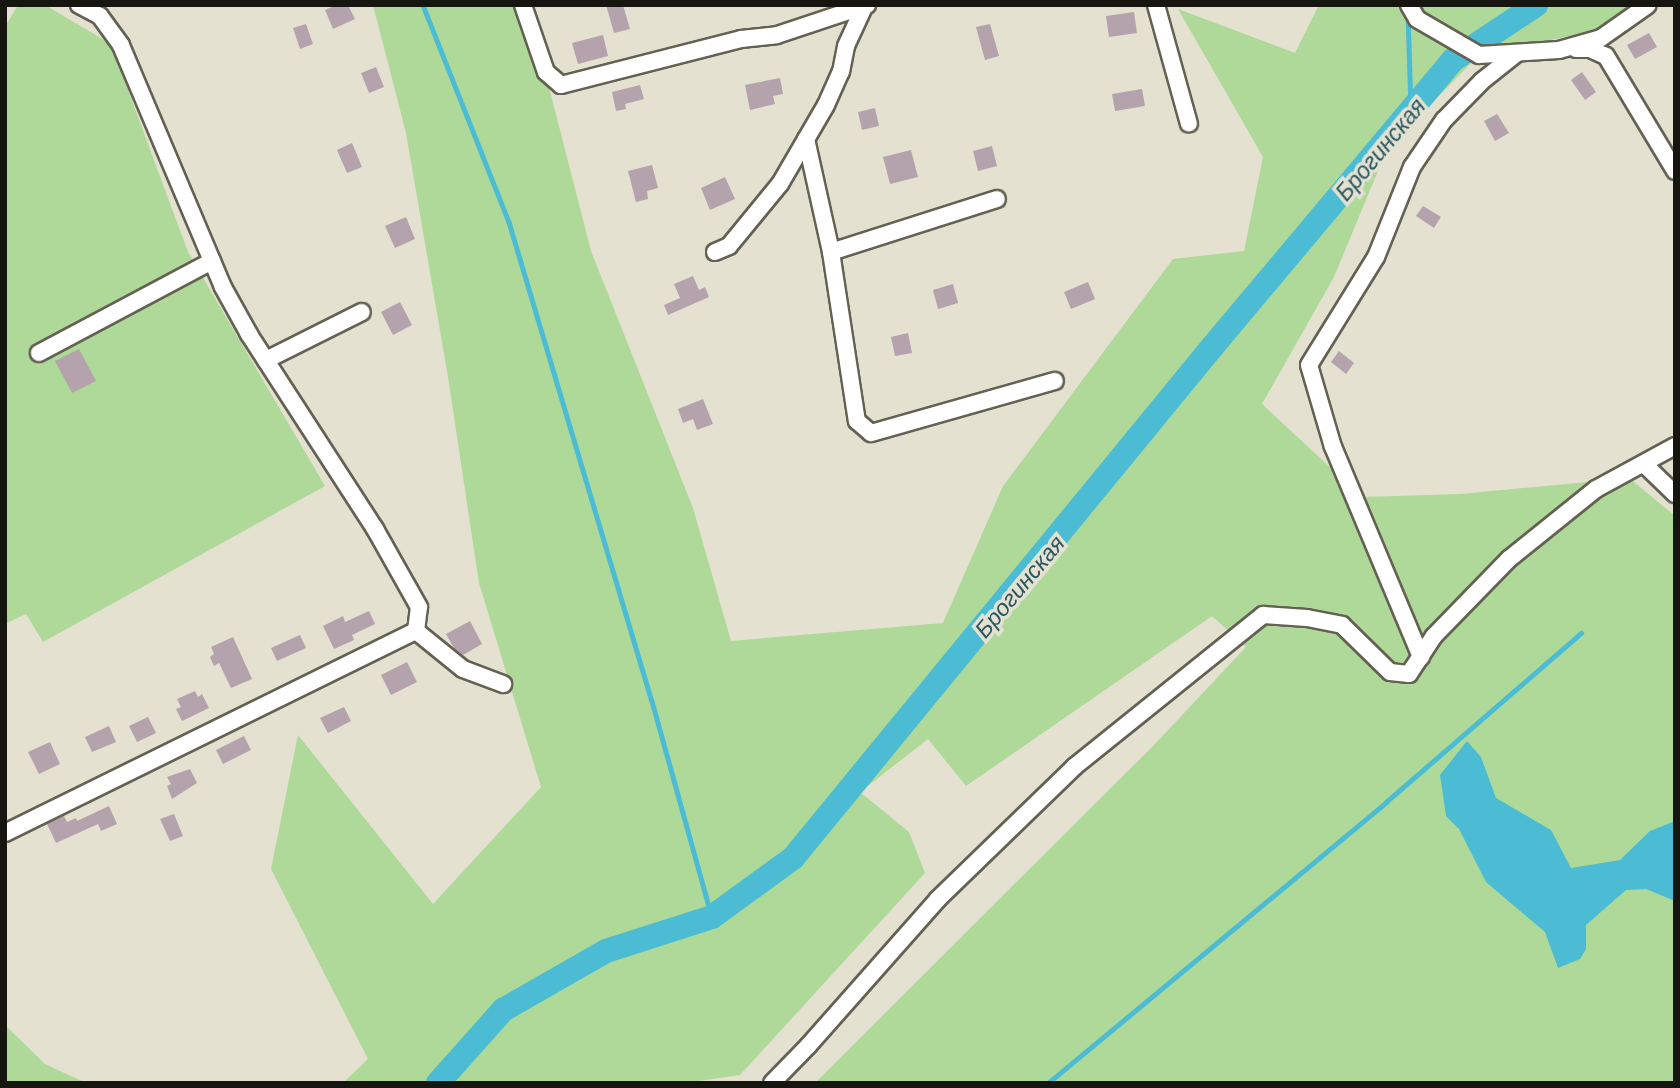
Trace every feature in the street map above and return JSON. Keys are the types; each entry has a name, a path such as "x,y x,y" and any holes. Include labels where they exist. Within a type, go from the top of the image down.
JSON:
{"street":[{"path":"79,5 100,16 121,45 223,287 266,360 375,529 419,607 416,631"},
{"path":"523,5 546,72 561,85 741,39 777,35 865,6"},
{"path":"1156,5 1189,124"},
{"path":"1409,5 1418,19 1479,55 1590,49 1606,56 1675,171"},
{"path":"1559,50 1601,38 1648,5"},
{"path":"715,252 729,246 780,184 841,72 846,46 865,6"},
{"path":"1421,657 1333,447 1309,365 1376,257 1412,167 1444,120 1482,81 1516,54"},
{"path":"806,139 831,252 857,421 871,433 1055,381"},
{"path":"831,252 997,199"},
{"path":"39,353 212,261"},
{"path":"266,360 362,312"},
{"path":"772,1083 938,899 1074,767 1263,615 1307,618 1342,625 1391,672 1409,674 1434,636 1509,559 1597,489 1675,446"},
{"path":"1644,464 1675,494"},
{"path":"416,631 463,670 503,684"},
{"path":"5,833 416,631"}],"green space":[{"path":"18,5 45,5 111,44 188,252 325,486 43,642 26,614 5,624 5,27"},
{"path":"373,5 528,5 591,251 693,508 731,641 943,623 1003,486 1173,259 1244,251 1263,157 1178,9 1295,53 1319,5 1633,5 1593,31 1479,55 1387,149 1334,277 1262,404 1362,497 1461,494 1629,478 1675,516 1675,1083 815,1083 1154,745 1246,647 1212,616 966,786 928,739 860,792 909,832 925,873 740,1075 685,1083 343,1083 368,1059 271,869 298,735 433,904 541,787 479,583 448,377 406,133"},
{"path":"5,1025 45,1064 86,1083 5,1083"}],"water":[{"path":"1467,741 1481,757 1496,798 1551,830 1571,868 1620,860 1650,831 1675,821 1675,901 1646,889 1626,890 1586,925 1586,949 1580,959 1558,968 1545,932 1486,882 1459,829 1446,816 1440,775"}],"building":[{"path":"336,5 348,5 355,19 333,29 325,10"},
{"path":"606,5 623,5 630,29 614,33"},
{"path":"1134,12 1137,33 1109,37 1106,16"},
{"path":"306,24 313,44 300,49 293,28"},
{"path":"990,24 999,56 985,60 976,27"},
{"path":"1649,33 1657,47 1635,59 1627,45"},
{"path":"603,35 608,56 578,64 572,43"},
{"path":"376,67 384,87 369,93 361,73"},
{"path":"1582,72 1596,92 1585,100 1571,80"},
{"path":"780,78 783,94 773,96 775,104 750,110 745,85"},
{"path":"640,85 644,99 625,104 626,109 616,111 612,92"},
{"path":"1142,89 1145,106 1115,111 1112,94"},
{"path":"875,108 879,126 862,130 858,112"},
{"path":"1497,114 1509,133 1495,141 1484,121"},
{"path":"352,143 362,167 347,173 337,150"},
{"path":"992,146 997,166 978,171 973,151"},
{"path":"911,150 918,177 890,184 883,157"},
{"path":"652,165 658,188 647,191 648,199 636,202 628,171"},
{"path":"725,177 735,199 710,210 701,188"},
{"path":"1423,206 1441,217 1434,228 1416,216"},
{"path":"406,217 415,239 395,248 385,226"},
{"path":"693,276 699,290 705,287 709,297 668,315 664,305 680,298 674,284"},
{"path":"1088,282 1095,299 1071,309 1064,292"},
{"path":"953,284 958,303 938,309 933,290"},
{"path":"400,302 412,325 393,335 381,312"},
{"path":"908,333 912,353 895,356 891,337"},
{"path":"79,349 96,381 72,393 55,361"},
{"path":"1339,351 1354,363 1346,374 1331,362"},
{"path":"703,399 713,424 697,430 693,419 683,423 678,409"},
{"path":"369,611 375,624 352,635 354,640 334,649 323,626 343,616 345,622"},
{"path":"470,621 482,644 463,655 454,648 446,634"},
{"path":"300,635 306,648 277,661 271,648"},
{"path":"233,637 252,679 231,688 219,663 214,666 210,657 214,654 211,647"},
{"path":"407,662 417,682 391,695 381,675"},
{"path":"195,691 198,697 202,694 209,708 182,721 176,709 181,707 177,699"},
{"path":"344,707 351,721 328,733 320,718"},
{"path":"148,717 156,733 137,742 129,726"},
{"path":"109,726 116,742 92,752 85,737"},
{"path":"244,736 251,750 223,764 216,750"},
{"path":"50,742 60,764 39,774 28,752"},
{"path":"190,769 197,783 172,799 167,786 171,784 167,777"},
{"path":"109,806 117,824 101,831 98,824 56,843 47,824 64,816 67,822 76,818 77,821"},
{"path":"174,814 183,836 170,841 160,819"}],"waterway":[{"path":"423,5 509,222 652,701 712,917"},
{"name":"Брогинская","path":"438,1083 503,1010 606,951 712,917 793,858 1213,346 1453,60 1536,5"},
{"path":"1408,13 1411,110"},
{"path":"1048,1083 1386,802 1581,633"}]}
